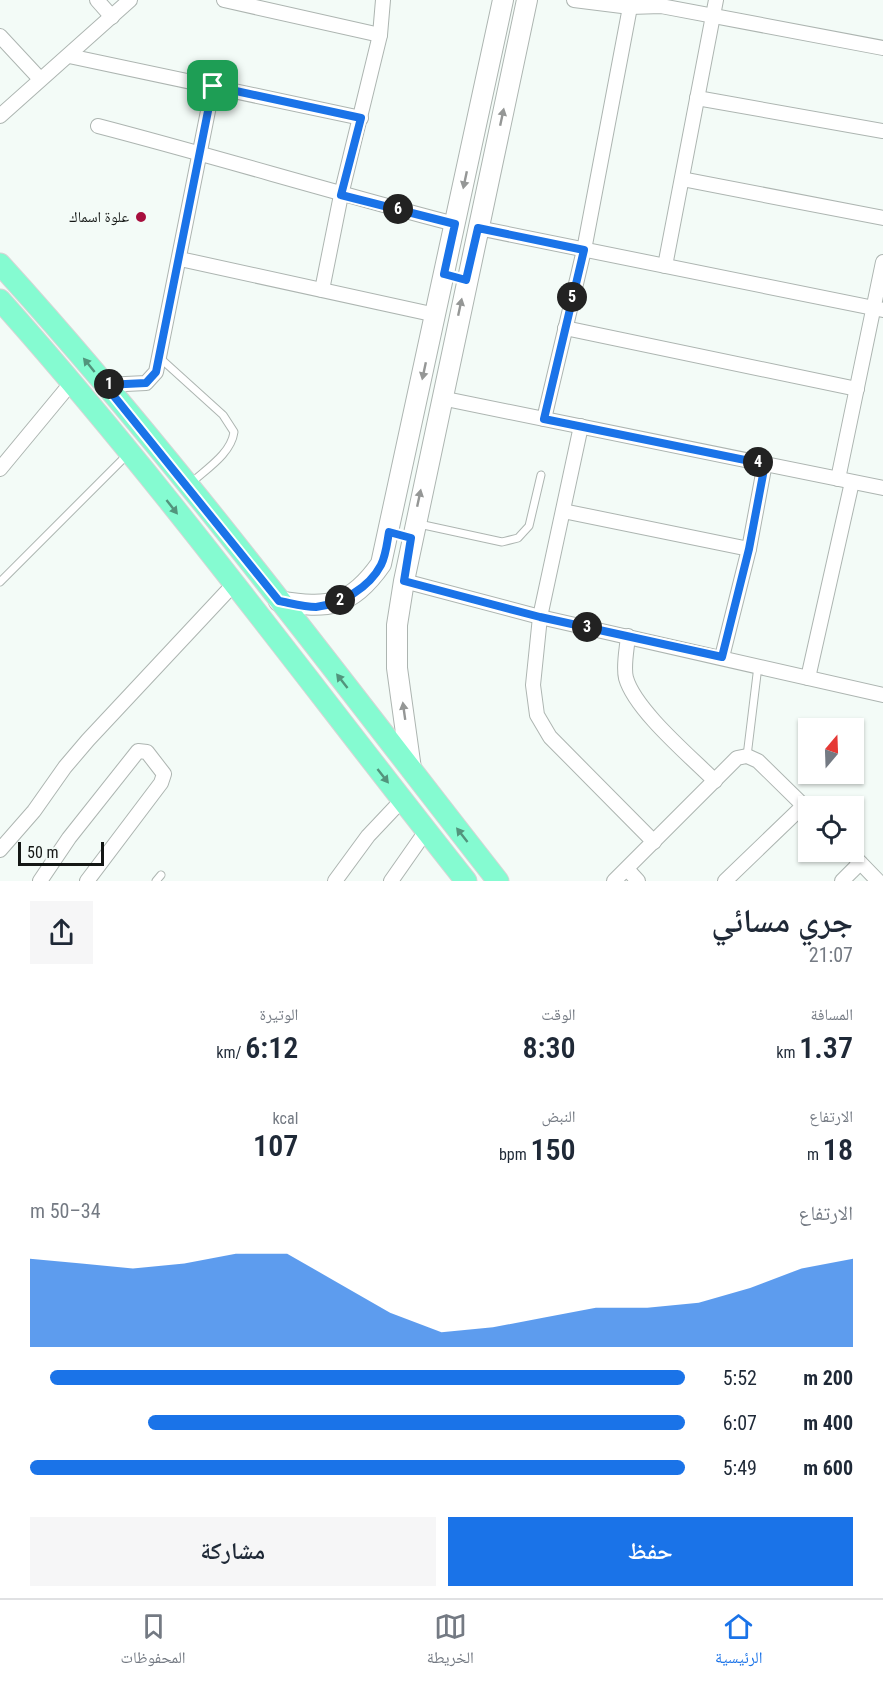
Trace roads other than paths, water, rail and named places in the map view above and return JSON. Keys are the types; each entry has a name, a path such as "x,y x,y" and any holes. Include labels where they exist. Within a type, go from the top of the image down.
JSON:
{"main road":[{"path":"279,601 314,607 335,603 353,594 369,581 381,564 503,0"},
{"path":"411,770 397,668 397,625 412,531 527,0"},
{"path":"0,264 188,485 498,881"},
{"path":"444,274 466,280"},
{"path":"0,300 72,382 153,482 466,881"},
{"path":"153,482 172,466"},
{"path":"389,532 412,531"}],"street":[{"path":"97,0 112,16"},
{"path":"0,116 130,0"},
{"path":"224,0 380,34"},
{"path":"322,290 341,195 380,34 383,0"},
{"path":"574,0 630,7 662,6 883,48"},
{"path":"665,266 716,0"},
{"path":"544,419 584,250 630,7"},
{"path":"0,36 40,80"},
{"path":"69,56 361,118"},
{"path":"105,385 149,381 154,376 160,358 213,86"},
{"path":"697,98 883,131"},
{"path":"98,126 201,153 341,195 455,224"},
{"path":"682,179 883,218"},
{"path":"478,228 879,310"},
{"path":"180,259 436,315"},
{"path":"808,678 845,480 857,389 879,310 883,262"},
{"path":"565,328 857,389"},
{"path":"0,469 72,382"},
{"path":"441,398 883,488"},
{"path":"581,426 540,617 532,685 537,715 550,737 654,842"},
{"path":"722,657 749,549 765,464"},
{"path":"563,511 749,549"},
{"path":"404,581 540,617 883,695"},
{"path":"0,850 34,811 65,767 88,740 233,585"},
{"path":"628,636 626,676 631,691 646,712 715,781"},
{"path":"40,881 69,838 138,751 147,752 164,774 161,783 87,881"},
{"path":"614,881 737,758 747,756 758,761 798,800"},
{"path":"335,881 368,836 402,800"},
{"path":"725,881 798,815"},
{"path":"391,881 426,831"},
{"path":"843,881 860,863 878,881"},
{"path":"627,869 638,881"}],"lane":[{"path":"160,358 232,424 234,432 227,450 188,485"},
{"path":"0,582 129,453"},
{"path":"412,531 502,542 518,538 529,526 541,474"},
{"path":"747,756 758,666"}],"place":[{"name":"علوة اسماك","path":"141,217"}]}
